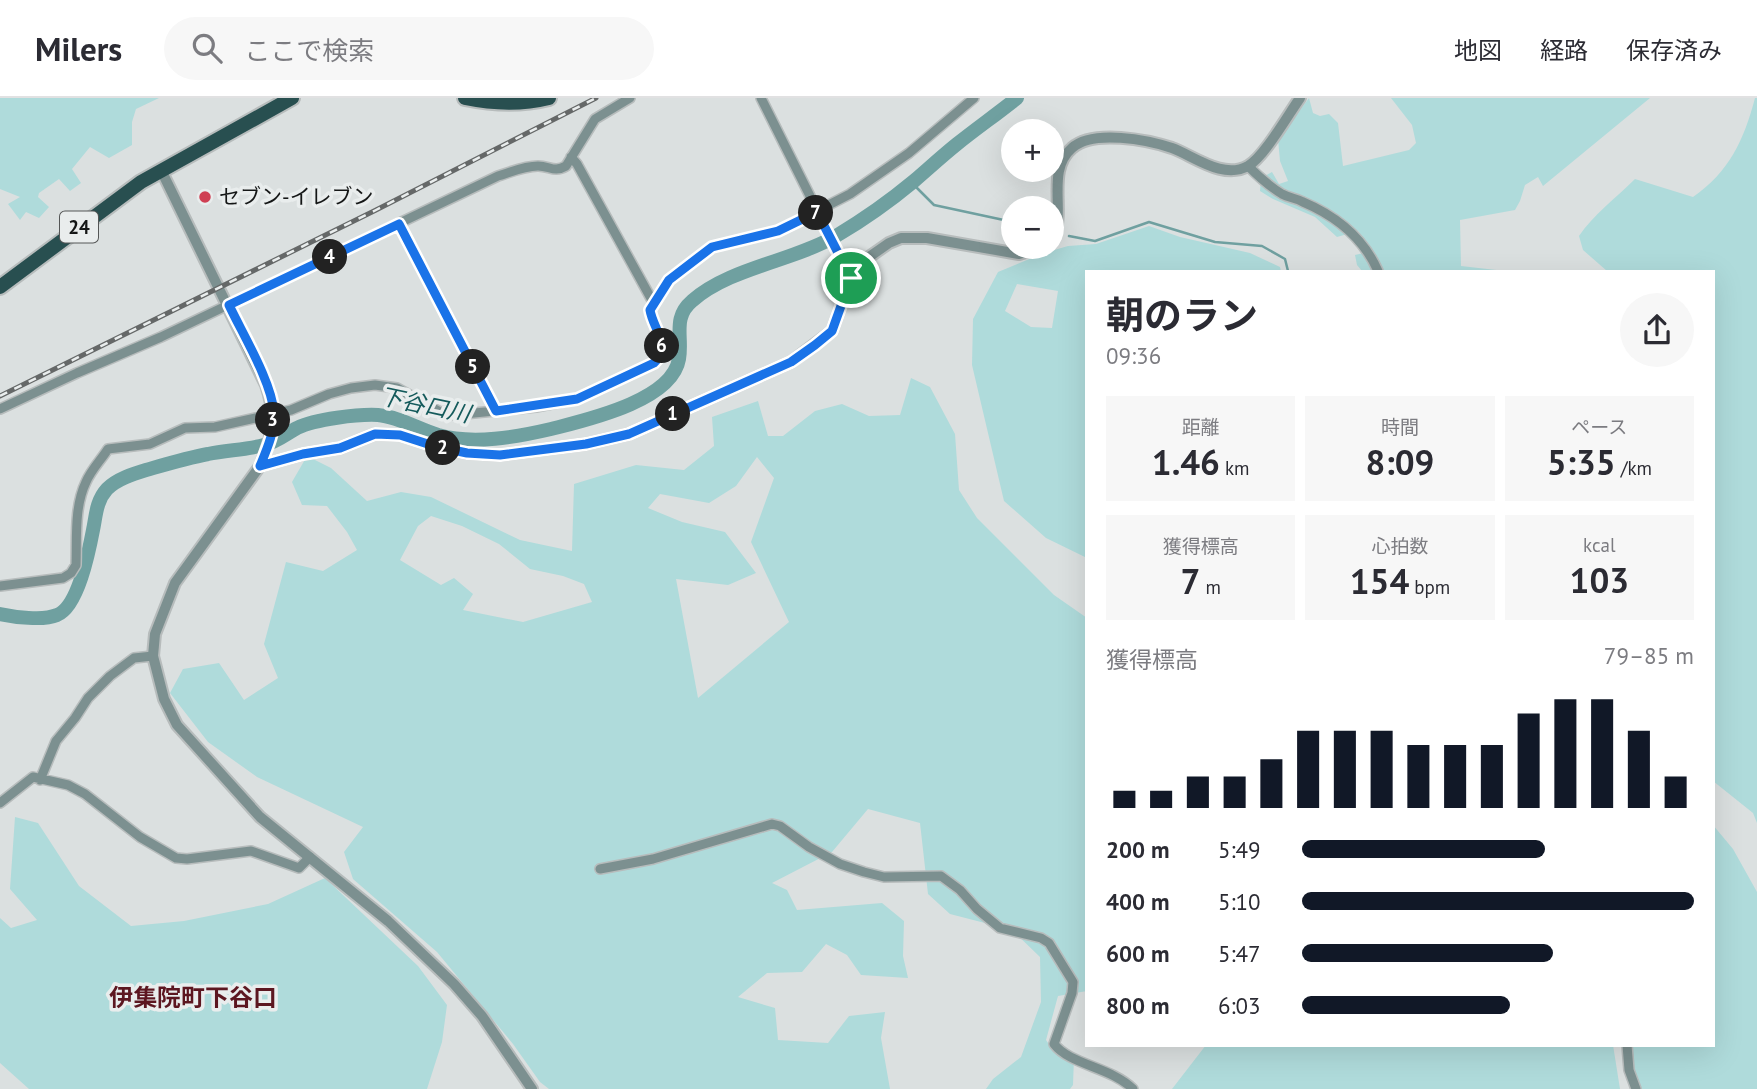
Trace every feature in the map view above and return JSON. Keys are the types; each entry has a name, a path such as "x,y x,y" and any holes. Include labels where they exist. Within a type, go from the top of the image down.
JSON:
{"main road":[{"name":"24","path":"0,287 92,217 161,170 292,98"},
{"path":"465,98 509,103 549,98"}],"street":[{"path":"0,409 229,305 498,176 523,168 541,166 554,171 561,169 566,166 595,118 630,98"},
{"path":"761,98 851,278"},
{"path":"1057,196 1057,178 1068,152 1079,144 1104,138 1121,138 1170,148 1221,169 1248,166 1261,154 1300,98"},
{"path":"0,586 62,578 71,573 76,565 78,507 83,490 86,481 108,449 150,444 185,428 215,427 291,410 329,394 375,385 397,388 440,412 453,415 577,399 654,363 663,351 651,315 653,302 669,280 712,247 778,231 820,216 909,153 972,99"},
{"path":"571,157 653,302"},
{"path":"1248,166 1264,182 1285,196 1300,200 1328,214 1357,236 1378,270"},
{"path":"161,170 267,385 274,413 270,441 260,466 175,583 155,634 153,656 164,699 177,725 260,817 388,921 454,984 482,1016 532,1089"},
{"path":"399,224 496,411"},
{"path":"260,466 303,454 340,448 375,434 400,435 467,453 500,455 586,444 629,434 791,362 815,345 832,331 851,278 859,264 889,243 901,238 928,238 1001,251"},
{"path":"40,780 56,741 88,698 134,658 153,656"},
{"path":"0,803 33,777 68,785 85,793 140,837 176,858 251,851 299,868 310,857"},
{"path":"600,869 666,856 772,824 780,826 809,847 840,864 864,872 884,877 941,876 1000,928 1041,938 1049,943 1073,982 1072,993 1054,1044 1065,1054 1117,1076 1133,1089"},
{"path":"1627,1047 1629,1070 1636,1089"}],"shaded area":[{"path":"0,98 159,98 136,109 132,122 132,145 109,158 90,147 72,169 81,183 70,191 59,179 39,193 38,197 49,207 39,218 26,212 20,220 8,204 20,197 0,189"},
{"path":"1309,98 1313,113 1320,116 1329,114 1338,123 1343,166 1409,150 1416,143 1412,125 1391,98 1650,98 1543,186 1538,177 1525,185 1515,210 1460,220 1461,266 1496,270 1361,270 1355,255 1372,251 1358,231 1337,237 1315,217 1260,191 1261,178 1272,172 1279,184 1288,181 1280,161 1278,139"},
{"path":"1757,98 1757,823 1753,813 1715,783 1715,270 1606,270 1583,250 1579,236 1635,179 1693,197 1726,166 1746,128"},
{"path":"1149,226 1180,237 1250,253 1280,267 1281,270 1085,270 1085,557 1046,538 1004,501 972,365 973,319 998,272 1029,259 1064,259 1064,247 1096,244","holes":["1017,284 1058,291 1052,328 1031,327 1005,311"]},
{"path":"911,378 930,387 955,434 959,490 977,518 1054,595 1085,617 1085,991 1058,996 1046,1040 1053,1050 1074,1058 1073,1085 1070,1089 986,1089 993,1079 1021,1057 1041,1002 1040,957 1012,930 950,914 928,894 920,823 868,809 832,852 772,883 787,890 797,910 882,903 904,921 903,956 908,978 861,975 847,955 826,944 802,972 767,973 738,997 775,1008 778,1040 828,1043 849,1016 885,1012 881,1038 890,1089 549,1089 540,1082 513,1044 437,952 353,879 344,852 363,827 257,777 208,742 170,693 183,669 219,663 244,700 278,678 264,644 286,562 323,571 357,550 327,506 302,505 292,482 307,456 331,468 367,501 401,492 431,497 520,540 572,551 574,484 636,465 684,470 714,446 712,417 758,401 768,436 783,436 815,411 842,404 869,416 900,415","holes":["757,457 774,478 751,542 789,622 698,698 676,579 728,585 756,573 725,532 682,522 648,508 660,494 709,503 736,486","431,516 462,526 499,544 530,569 584,584 592,602 523,622 463,610 473,594 454,578 441,585 400,560 418,526"]},
{"path":"15,817 38,823 79,886 131,926 184,921 268,904 325,878 418,966 447,1005 442,1042 427,1089 29,1089 0,1063 0,918 11,928 37,920 10,889"},
{"path":"1715,827 1733,849 1757,892 1757,1089 1633,1089 1624,1047 1715,1047"},
{"path":"1204,1047 1613,1047 1620,1089 1172,1089"}],"waterway":[{"name":"下谷口川","path":"0,614 44,618 64,610 77,590 101,498 111,485 136,473 200,456 264,445 305,425 337,418 378,415 452,438 495,439 585,420 645,397 673,374 679,359 680,321 692,301 724,280 819,245 846,230 895,196 1017,98"},
{"path":"912,183 934,205 1001,219"},
{"path":"1069,236 1095,241 1149,222 1215,242 1262,246 1285,259 1288,270"}],"railway":[{"path":"0,396 596,98"}],"place":[{"name":"セブン-イレブン","path":"205,197"}],"district":[{"name":"伊集院町下谷口","path":"193,998"}],"route":[{"path":"817,212 851,278 832,331 791,362 629,434 545,451 500,455 467,453 400,435 375,434 340,448 303,454 260,466 270,441 274,413 267,385 229,305 399,224 496,411 577,399 654,363 663,351 651,315 653,302 669,280 712,247 778,231 817,212"}]}
